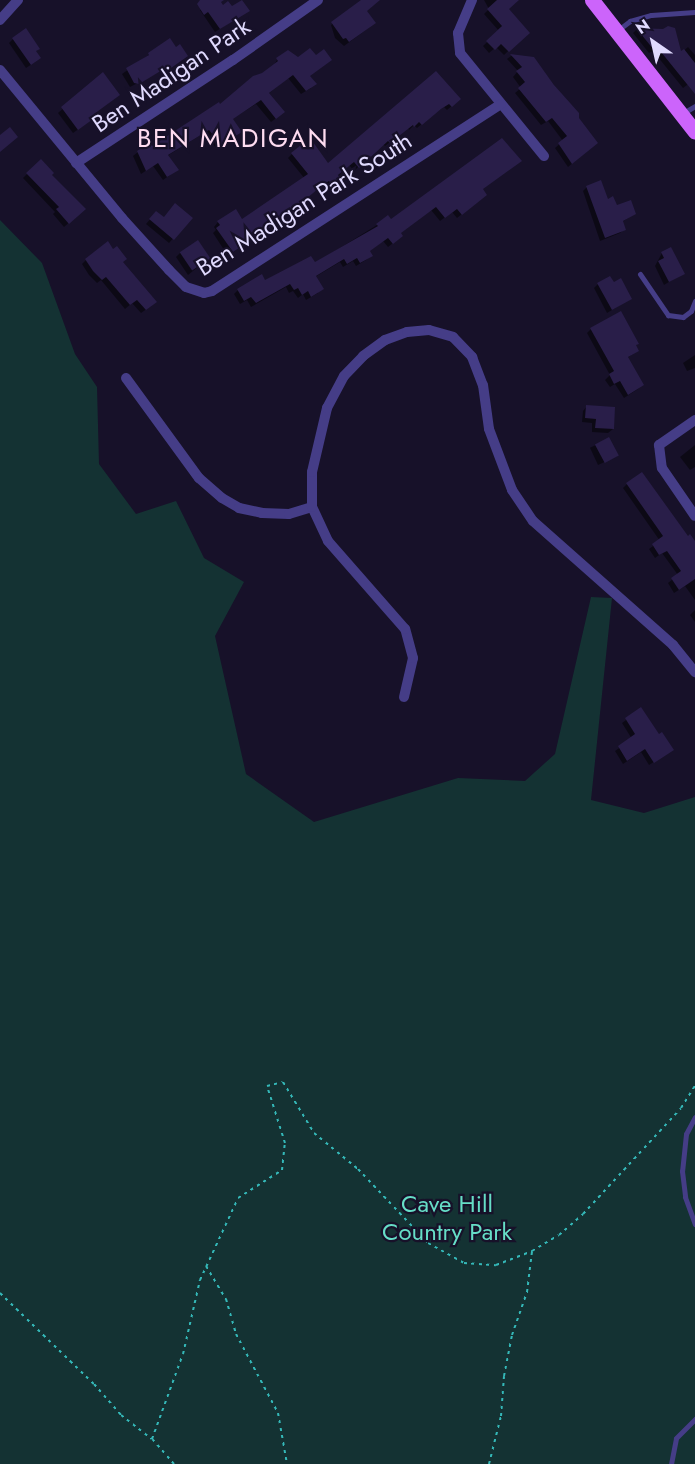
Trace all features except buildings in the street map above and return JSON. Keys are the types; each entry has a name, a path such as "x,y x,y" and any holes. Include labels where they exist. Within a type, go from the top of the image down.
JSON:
{"main road":[{"path":"592,0 695,132"}],"street":[{"path":"0,20 18,0"},
{"name":"Ben Madigan Park","path":"76,163 233,60 318,0"},
{"path":"472,0 458,33 460,53 544,156"},
{"name":"Ben Madigan Park South","path":"0,70 76,163 169,270 186,287 204,293 212,291 501,104"},
{"path":"404,697 413,658 405,629 327,542 312,507 312,472 327,408 344,376 385,340 407,332 429,330 453,337 472,357 483,385 489,429 512,490 533,521 673,645 695,672"},
{"path":"126,378 200,478 222,498 239,508 262,513 289,514 312,507"},
{"path":"695,420 659,445 662,468 695,516"}],"lane":[{"path":"616,31 630,21 651,15 695,12"},
{"path":"680,115 695,106"},
{"path":"640,274 668,315 683,317 691,311 695,301"},
{"path":"695,1117 686,1134 682,1171 685,1197 695,1224"},
{"path":"671,1464 676,1438 695,1419"}],"path":[{"path":"152,1439 181,1362 200,1280 238,1198 282,1170 285,1143 267,1086 283,1082 314,1133 358,1169 428,1243 464,1263 496,1265 532,1251 558,1235 590,1208 681,1108 695,1086"},
{"path":"489,1464 501,1416 504,1376 512,1335 527,1292 532,1251"},
{"path":"206,1266 225,1299 236,1334 278,1413 287,1464"},
{"path":"0,1293 94,1384 121,1415 152,1439 174,1464"}],"green space":[{"name":"Cave Hill Country Park","path":"0,220 42,263 75,354 97,387 99,464 136,514 176,501 204,558 244,582 215,636 246,774 314,822 458,778 525,781 555,754 591,597 612,598 591,800 644,813 695,797 695,1464 0,1464"}],"district":[{"name":"BEN MADIGAN","path":"233,139"}]}
